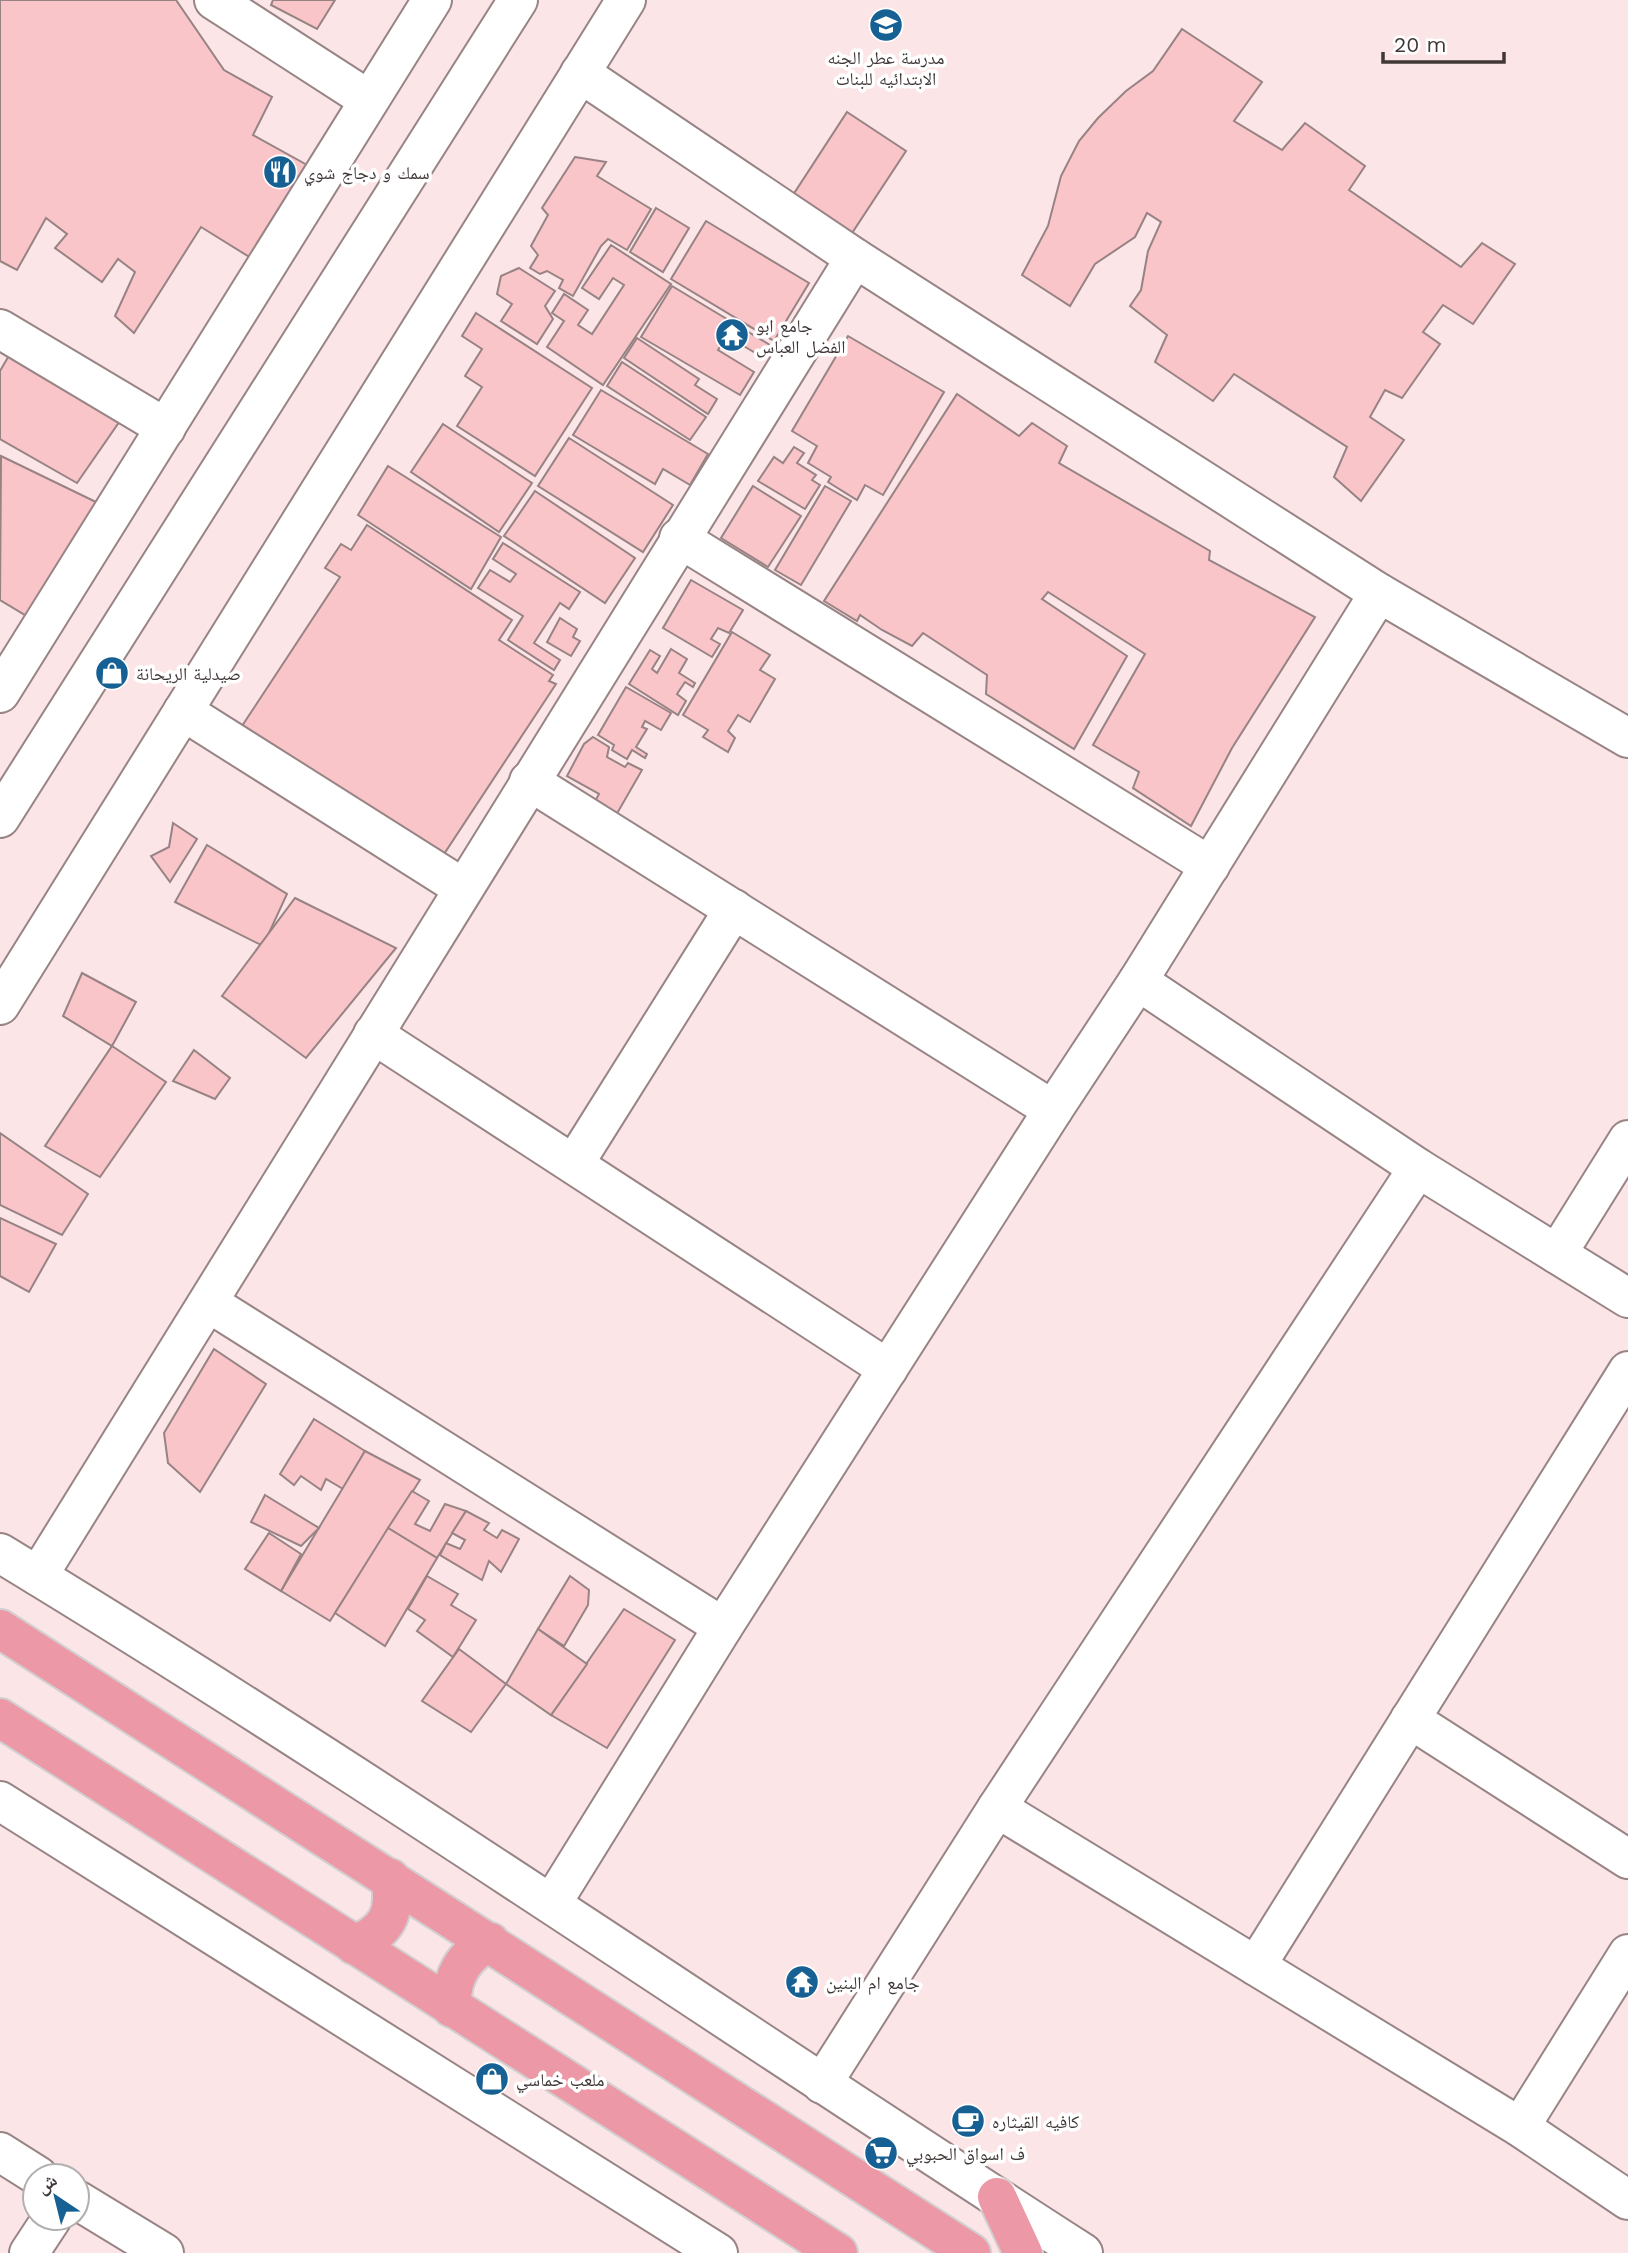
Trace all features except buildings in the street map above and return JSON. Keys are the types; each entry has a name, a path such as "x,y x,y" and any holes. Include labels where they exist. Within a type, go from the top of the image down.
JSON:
{"main road":[{"path":"0,1629 971,2253"},
{"path":"0,1718 838,2253"},
{"path":"354,1945 371,1939 384,1927 391,1912 394,1895 390,1878"},
{"path":"452,2008 451,1994 460,1968 468,1957 490,1942"},
{"path":"997,2197 1023,2253"},
{"path":"760,2204 789,2253"}],"street":[{"path":"214,0 369,100"},
{"path":"0,693 432,0"},
{"path":"0,818 518,0"},
{"path":"0,1005 626,0"},
{"path":"580,73 855,258 1378,593 1628,738"},
{"path":"38,1576 855,258"},
{"path":"0,329 166,428"},
{"path":"679,538 1210,866"},
{"path":"552,1903 723,1627 1053,1110 1139,981 1378,593"},
{"path":"183,711 463,888"},
{"path":"529,781 1053,1110"},
{"path":"574,1164 734,909"},
{"path":"1139,981 1418,1168 1628,1298"},
{"path":"373,1034 888,1368"},
{"path":"1557,1254 1628,1140"},
{"path":"822,2084 997,1808 1418,1168"},
{"path":"209,1303 723,1627"},
{"path":"1256,1966 1628,1371"},
{"path":"0,1553 552,1903 822,2084 1083,2253"},
{"path":"1410,1719 1628,1859"},
{"path":"0,1801 718,2253"},
{"path":"997,1808 1520,2127 1628,2200"},
{"path":"1520,2127 1628,1954"},
{"path":"0,2152 21,2165"},
{"path":"91,2209 164,2253"},
{"path":"29,2253 43,2232"}],"place":[{"name":"مدرسة عطر الجنه الابتدائيه للبنات","path":"886,25"},
{"name":"سمك و دجاج شوي","path":"280,172"},
{"name":"جامع ابو الفضل العباس","path":"732,335"},
{"name":"صيدلية الريحانة","path":"112,673"},
{"name":"جامع ام البنين","path":"802,1982"},
{"name":"ملعب خماسي","path":"492,2079"},
{"name":"كافيه القيثاره","path":"968,2121"},
{"name":"ف اسواق الحبوبي","path":"881,2153"}]}
